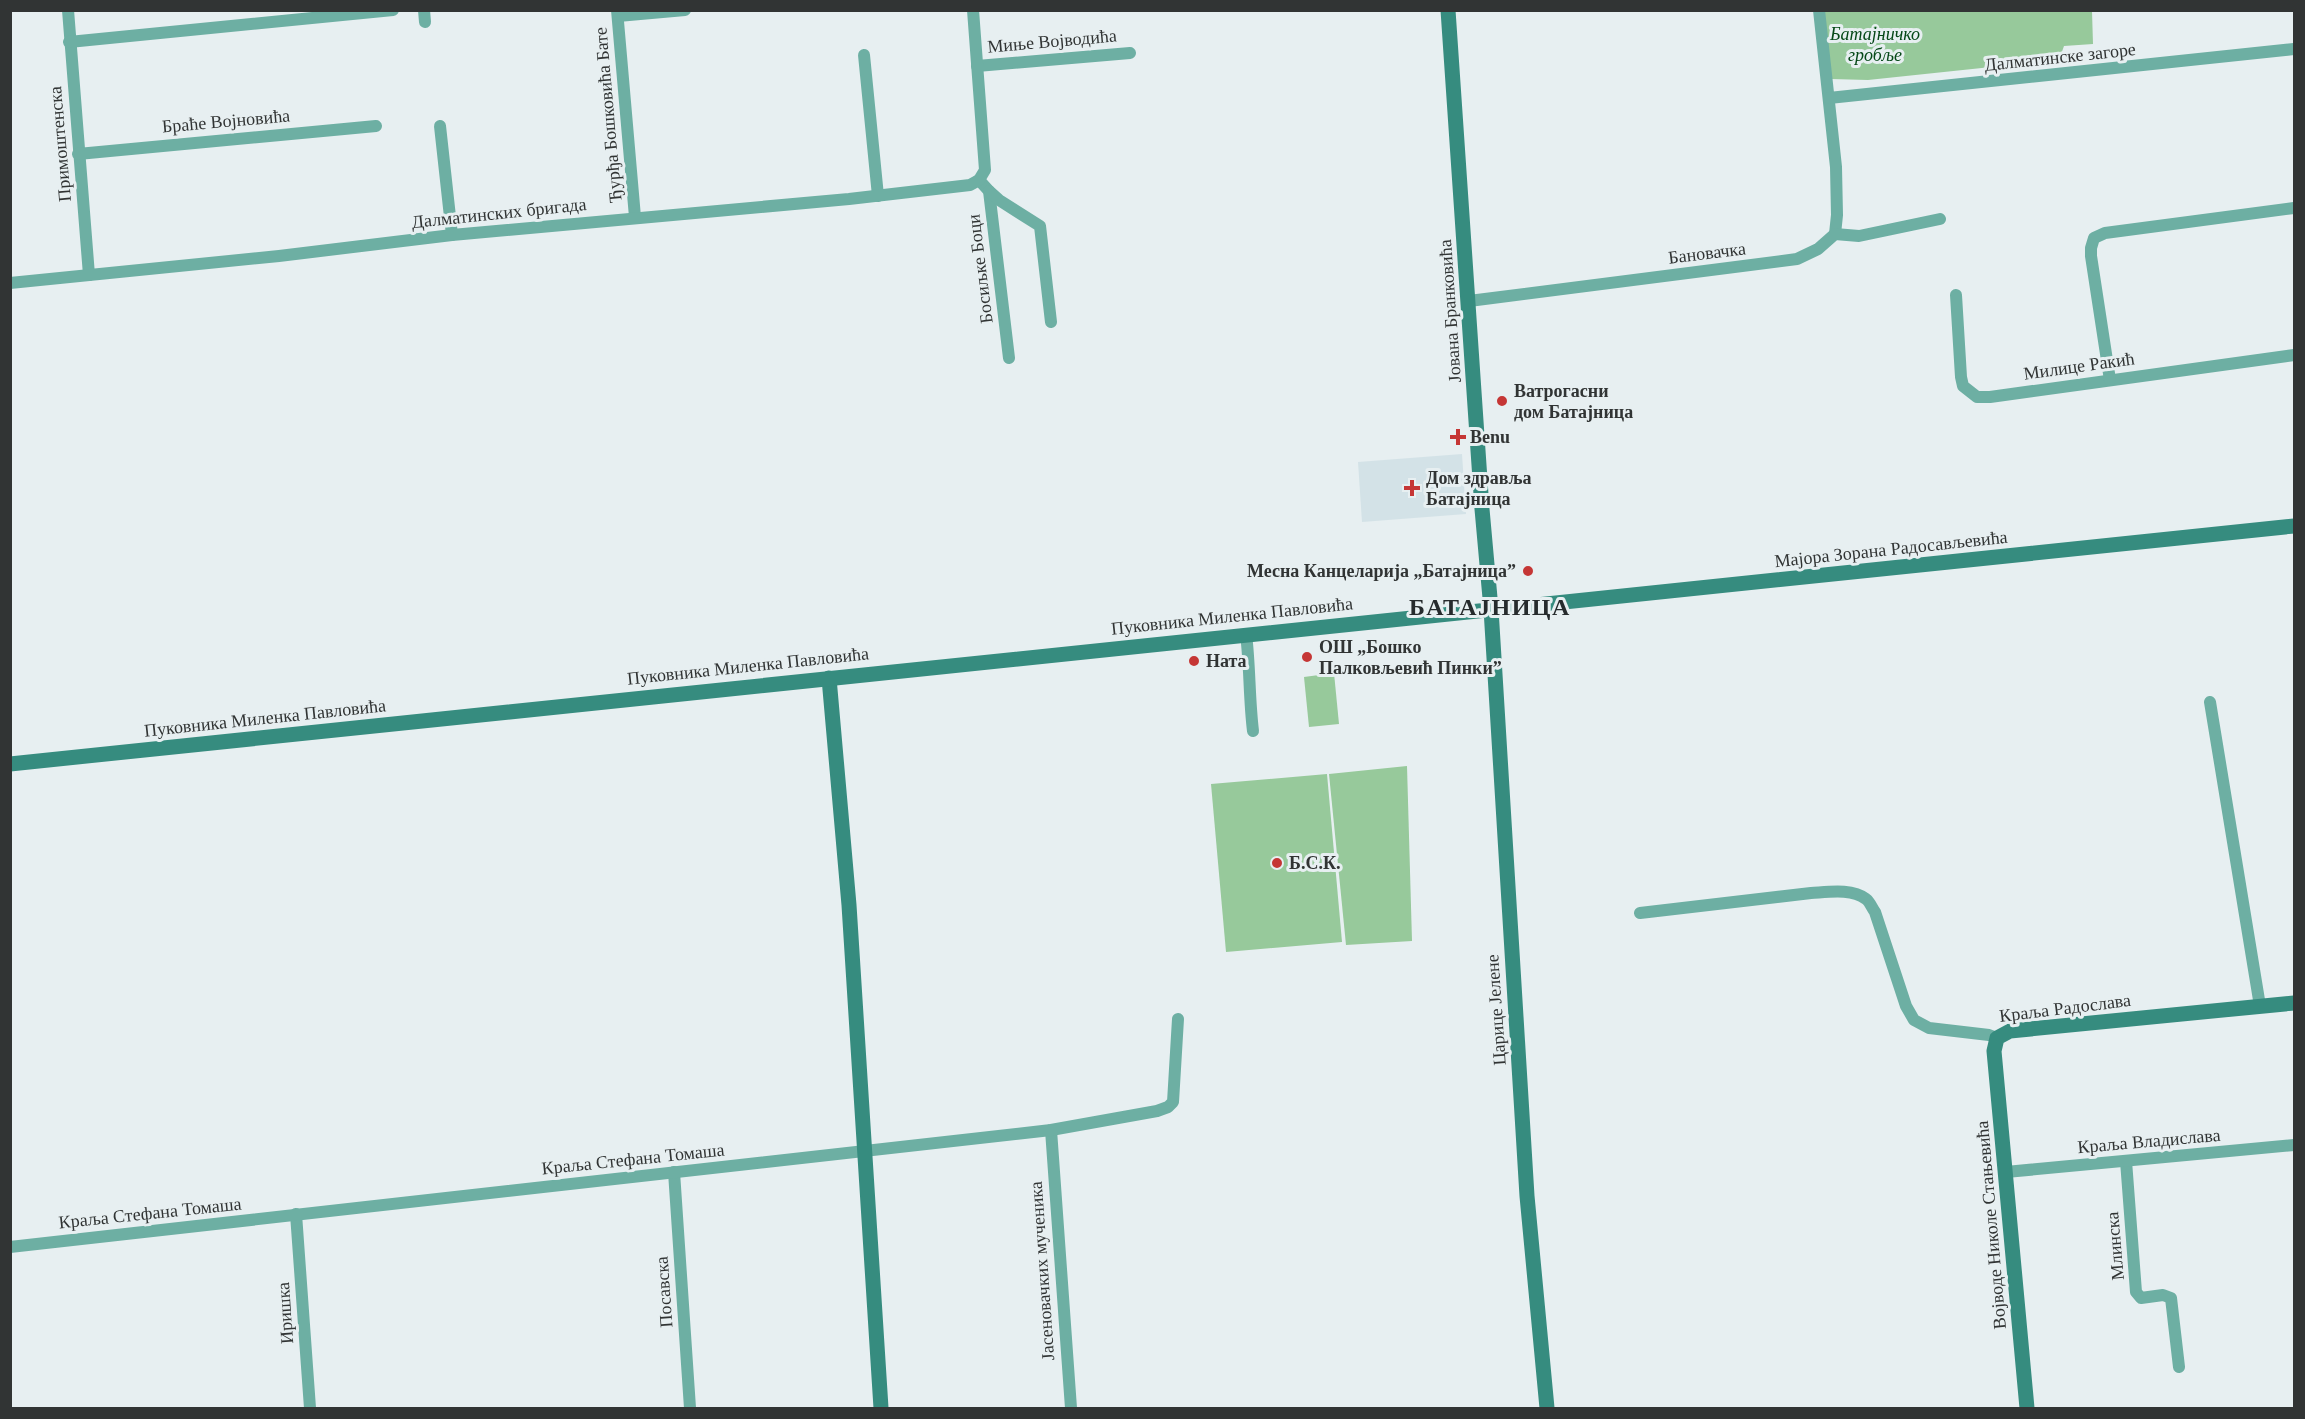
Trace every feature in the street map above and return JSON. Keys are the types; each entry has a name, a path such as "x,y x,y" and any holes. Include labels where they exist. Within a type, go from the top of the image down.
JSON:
{"main road":[{"name":"Јована Бранковића","path":"1448,10 1481,499 1491,609"},
{"name":"Мајора Зорана Радосављевића","path":"1491,609 2295,526"},
{"name":"Пуковника Миленка Павловића","path":"10,764 1491,609"},
{"name":"Царице Јелене","path":"1491,609 1527,1196 1547,1408"},
{"path":"829,678 849,906 881,1408"},
{"name":"Краља Радослава","path":"1997,1038 2010,1031 2295,1003"},
{"name":"Војводе Николе Стањевића","path":"1997,1038 1994,1051 2027,1408"}],"street":[{"name":"Примоштенска","path":"68,10 89,275"},
{"path":"69,42 393,10"},
{"path":"617,13 685,10"},
{"path":"973,10 982,175"},
{"path":"1819,10 1836,168 1835,234 1859,236 1940,219"},
{"name":"Ђурђа Бошковића Бате","path":"617,13 636,217"},
{"name":"Далматинске загоре","path":"1829,98 2295,50"},
{"name":"Миње Војводића","path":"977,66 1130,52"},
{"path":"864,55 878,196"},
{"name":"Браће Војновића","path":"78,154 376,126"},
{"path":"440,126 452,235"},
{"name":"Далматинских бригада","path":"10,283 452,235 878,196 970,185 982,175"},
{"name":"Босиљке Боци","path":"982,175 989,191 1009,358"},
{"path":"989,191 1040,226 1051,322"},
{"path":"2110,380 2091,256 2094,238 2105,233 2295,208"},
{"name":"Бановачка","path":"1469,301 1797,259 1818,249 1835,234"},
{"name":"Милице Ракић","path":"1956,295 1961,377 1963,386 1977,397 2295,355"},
{"path":"1246,634 1253,731"},
{"path":"2210,702 2260,1006"},
{"name":"Краља Радослава","path":"1640,913 1811,893 1840,891 1856,894 1867,899 1875,912 1906,1006 1914,1020 1929,1028 1989,1035 1997,1038"},
{"name":"Краља Стефана Томаша","path":"10,1247 1051,1130 1168,1107 1173,1102 1175,1093 1178,1019"},
{"name":"Јасеновачких мученика","path":"1051,1130 1071,1408"},
{"name":"Краља Владислава","path":"2006,1172 2295,1145"},
{"name":"Млинска","path":"2126,1161 2136,1292 2141,1298 2163,1295 2171,1298 2179,1367"},
{"name":"Посавска","path":"674,1172 690,1408"},
{"name":"Иришка","path":"296,1214 310,1408"}],"shaded area":[{"name":"Дом здравља Батајница","path":"1462,454 1466,514 1362,522 1358,462"}],"green space":[{"name":"Батајничко гробље","path":"1823,11 2092,11 2093,44 2064,46 2059,60 1868,80 1831,79"},
{"path":"1334,673 1339,724 1309,727 1304,677"},
{"path":"1407,766 1412,941 1346,945 1329,774"},
{"name":"Б.С.К.","path":"1327,774 1342,942 1226,952 1211,784"}],"place":[{"name":"Ватрогасни дом Батајница","path":"1502,401"},
{"name":"Benu","path":"1458,437"},
{"name":"Дом здравља Батајница","path":"1412,488"},
{"name":"Месна Канцеларија „Батајница”","path":"1528,571"},
{"name":"ОШ „Бошко Палковљевић Пинки”","path":"1307,657"},
{"name":"Ната","path":"1194,661"},
{"name":"Б.С.К.","path":"1277,863"}],"district":[{"name":"БАТАЈНИЦА","path":"1490,607"}]}
